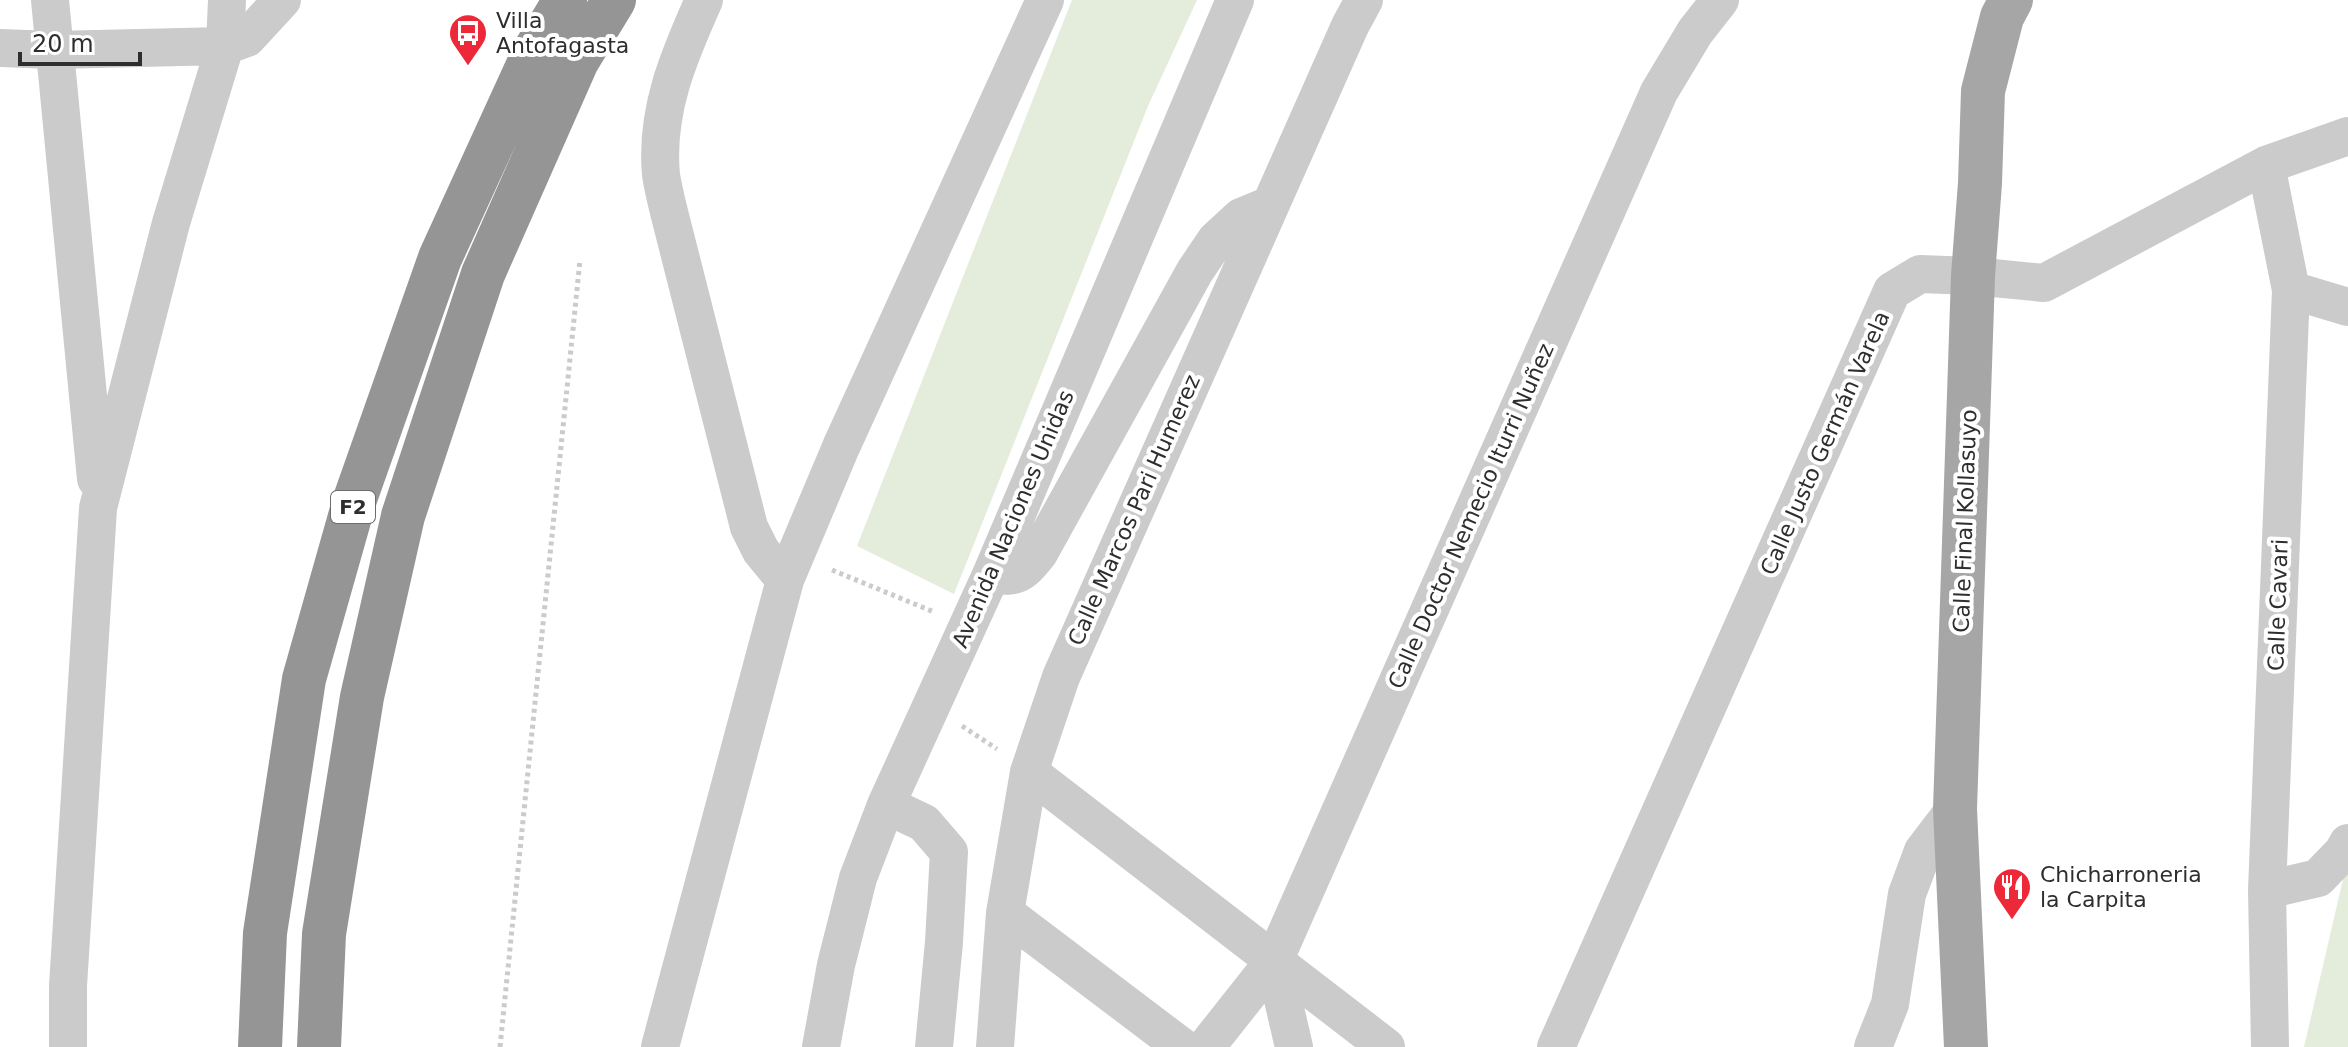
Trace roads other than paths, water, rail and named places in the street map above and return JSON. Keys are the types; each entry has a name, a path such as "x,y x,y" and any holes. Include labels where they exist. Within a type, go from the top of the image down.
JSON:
{"highway":[{"name":"F2","path":"260,1047 265,933 304,679 355,499 440,258 535,50 565,0"},
{"name":"F2","path":"319,1047 324,934 362,697 403,516 483,274 577,61 614,0"}],"main road":[{"name":"Calle Final Kollasuyo","path":"1966,1047 1955,809 1973,276 1983,91 2002,17 2011,0"}],"street":[{"path":"50,0 98,508 68,986 68,1047"},
{"path":"98,508 171,223 225,46 227,0"},
{"path":"0,48 53,50 225,46 247,38 282,0"},
{"path":"704,0 677,60 665,98 661,174 749,527 761,551 791,568"},
{"path":"660,1047 791,568 841,447 1045,0"},
{"name":"Avenida Naciones Unidas","path":"821,1047 836,965 858,878 886,805 991,575 1235,0"},
{"name":"Calle Marcos Pari Humerez","path":"995,1047 1005,913 1029,772 1061,677 1364,0"},
{"name":"Calle Doctor Nemecio Iturri Nuñez","path":"1206,1047 1274,961 1659,92 1695,32 1720,0"},
{"name":"Calle Justo Germán Varela","path":"1556,1047 1892,291 1920,274 2044,283 2266,165 2348,136"},
{"name":"Calle Cavari","path":"2266,165 2291,290 2267,890 2270,1047"},
{"path":"991,575 1008,577 1022,574 1039,553 1195,271 1216,240 1241,217 1270,205"},
{"path":"2291,290 2348,307"},
{"path":"1029,772 1386,1047"},
{"path":"886,805 924,823 949,852 934,1047"},
{"path":"1873,1047 1890,1004 1907,894 1923,851 1955,809"},
{"path":"2267,890 2318,878 2348,843"},
{"path":"1005,913 1182,1047"},
{"path":"1274,961 1294,1047"}],"place":[{"name":"Villa Antofagasta","path":"468,67"},
{"name":"Chicharroneria la Carpita","path":"2012,921"}]}
